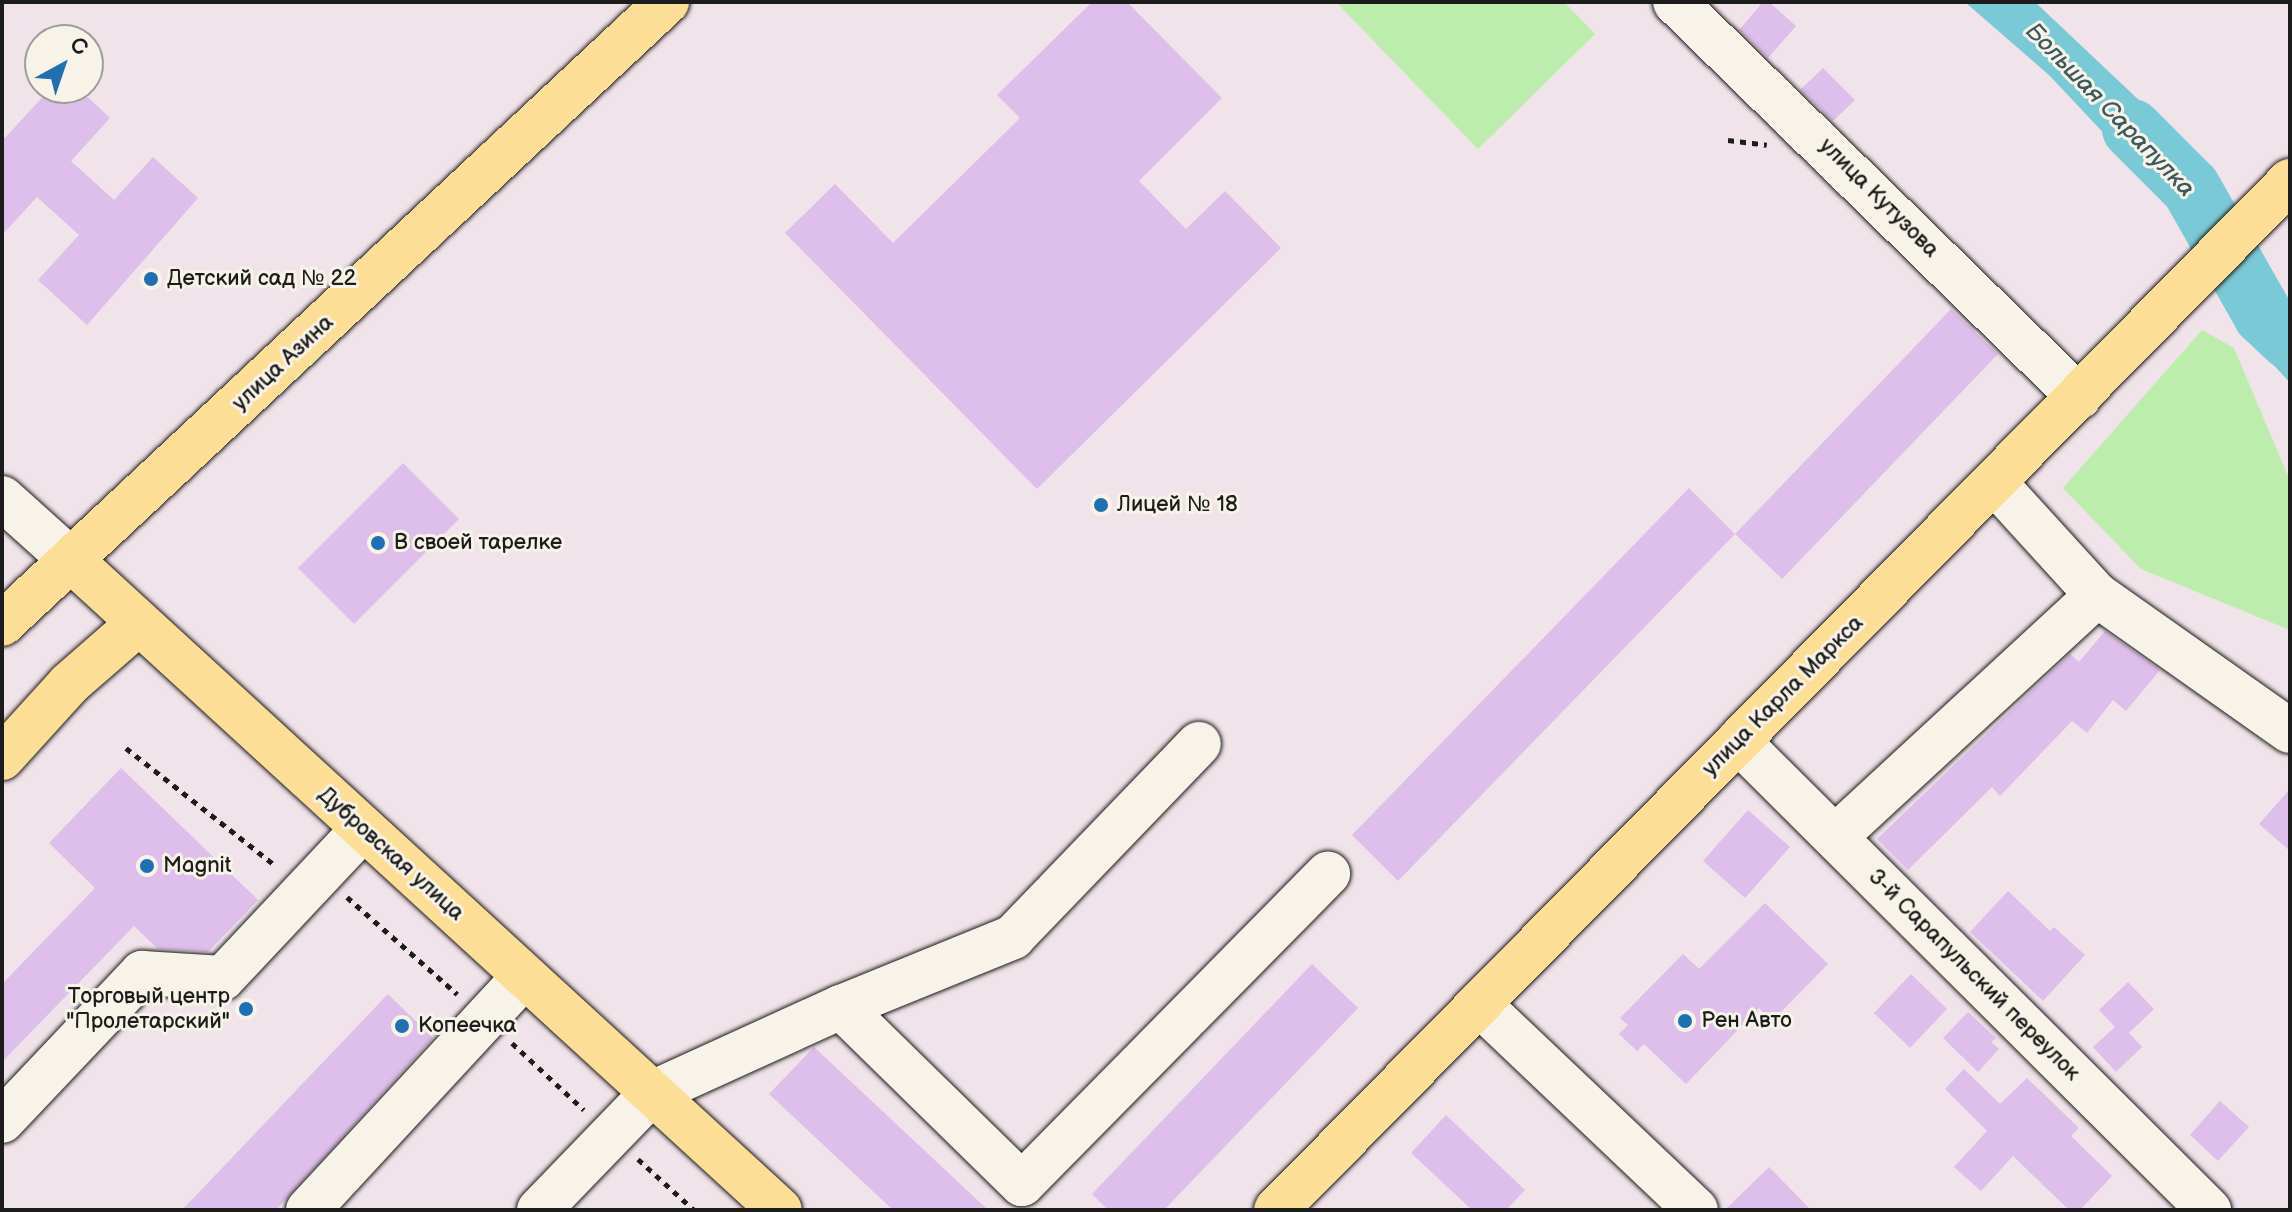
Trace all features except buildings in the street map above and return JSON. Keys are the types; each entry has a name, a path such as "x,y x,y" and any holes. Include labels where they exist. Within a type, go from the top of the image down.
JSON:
{"main road":[{"name":"улица Азина","path":"2,624 667,2"},
{"name":"улица Карла Маркса","path":"1276,1210 2290,181"},
{"name":"Дубровская улица","path":"72,561 780,1210"},
{"path":"2,758 69,684 139,623"}],"street":[{"name":"улица Кутузова","path":"1675,2 2079,397"},
{"path":"1995,483 2097,595 2290,731"},
{"name":"Дубровская улица","path":"2,498 72,561"},
{"path":"1835,837 2097,595"},
{"name":"3-й Сарапульский переулок","path":"1738,741 2209,1210"},
{"path":"539,1210 652,1093 841,1007 1013,937 1199,744"},
{"path":"2,1121 142,973 223,978 363,829"},
{"path":"841,1007 1022,1184 1328,874"},
{"path":"308,1210 524,977"},
{"path":"1479,1004 1696,1210"}],"path":[{"path":"126,748 287,874 320,874 485,1019 694,1210"}],"green space":[{"path":"1336,2 1564,2 1595,34 1478,149"},
{"path":"2202,330 2234,348 2290,481 2290,630 2141,569 2063,488"}],"water":[{"path":"1965,2 2035,2 2142,103 2205,174 2173,207 2050,76"},
{"path":"2250,276 2278,299 2290,318 2290,383 2262,352 2231,297"}],"waterway":[{"name":"Большая Сарапулка","path":"2132,129 2191,188 2263,315 2290,340"}],"place":[{"name":"Детский сад № 22","path":"151,279"},
{"name":"Лицей № 18","path":"1101,505"},
{"name":"В своей тарелке","path":"378,543"},
{"name":"Magnit","path":"147,866"},
{"name":"Торговый центр \"Пролетарский\"","path":"246,1009"},
{"name":"Рен Авто","path":"1685,1021"},
{"name":"Копеечка","path":"402,1026"}]}
